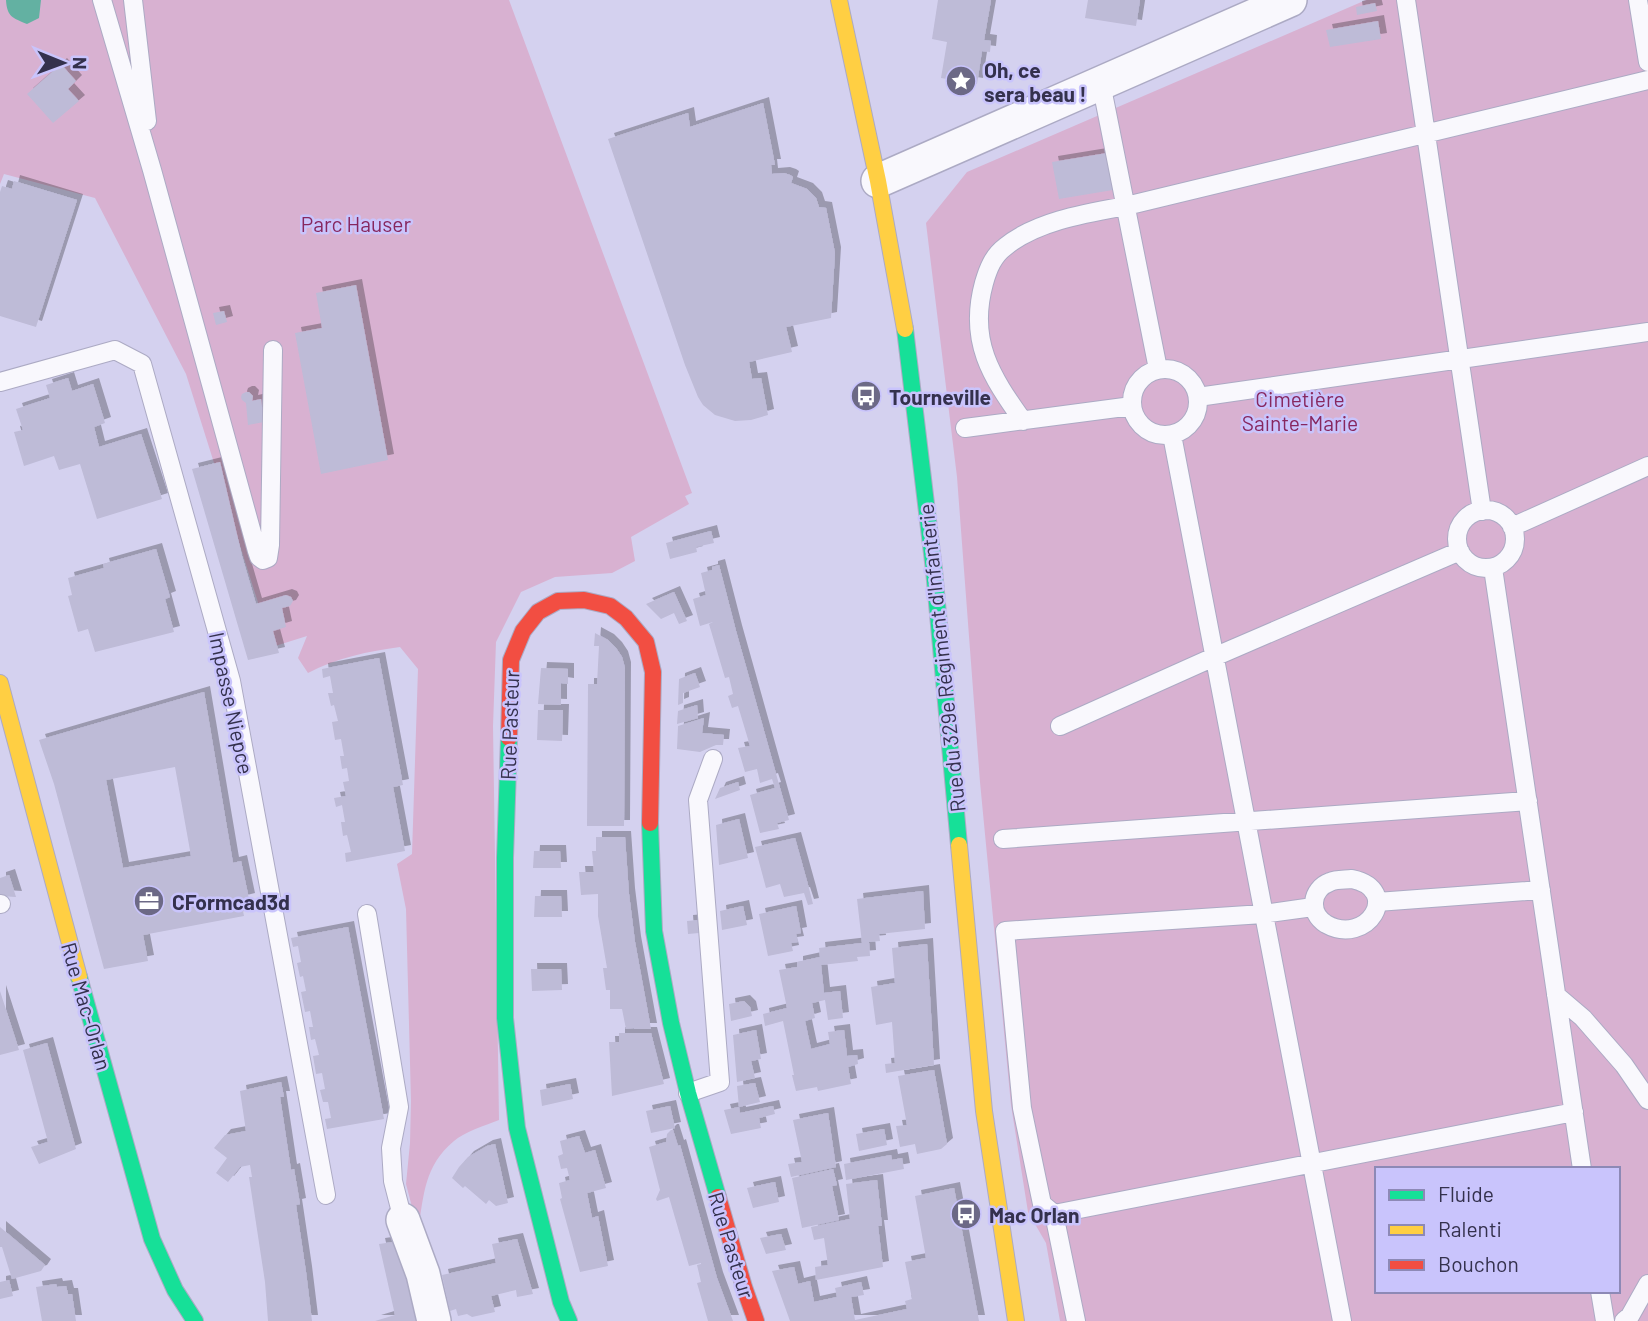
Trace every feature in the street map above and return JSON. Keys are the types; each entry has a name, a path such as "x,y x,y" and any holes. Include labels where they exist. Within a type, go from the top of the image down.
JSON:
{"street":[{"name":"Rue du 329e Régiment d'Infanterie","path":"839,0 878,181 907,339 934,570 984,1111 1016,1321"},
{"path":"878,181 1290,0"},
{"name":"Rue Pasteur","path":"569,1321 561,1302 517,1128 505,1018 505,858 511,660 523,631 538,612 558,601 584,600 610,606 626,618 646,642 653,672 650,839 654,931 671,1023 688,1093 740,1275 756,1321"},
{"name":"Rue Mac-Orlan","path":"0,683 152,1239 175,1290 195,1321"},
{"path":"404,1220 423,1274 433,1321"}],"lane":[{"path":"102,0 257,551 262,560 268,558 270,545 273,351"},
{"path":"133,0 152,170"},
{"path":"1406,0 1482,511"},
{"path":"1638,0 1648,62"},
{"path":"1023,421 991,373 979,335 978,314 986,274 993,259 1005,246 1035,230 1080,215 1648,80"},
{"path":"1101,83 1158,369"},
{"path":"1198,397 1648,332"},
{"name":"Impasse Niepce","path":"0,382 115,350 142,364 232,681 326,1195"},
{"path":"1158,369 1173,370 1186,377 1198,397 1194,419 1187,428 1172,435 1160,436 1148,432 1139,423 1132,406 1137,383 1158,369"},
{"path":"965,428 1132,406"},
{"path":"1172,435 1342,1321"},
{"path":"1512,527 1648,466"},
{"path":"1488,510 1500,514 1512,527 1515,537 1513,552 1503,564 1483,568 1465,559 1460,551 1458,539 1462,523 1471,515 1488,510"},
{"path":"1060,726 1460,551"},
{"path":"1493,568 1582,1167"},
{"path":"688,1093 720,1082 698,800 713,759"},
{"path":"1003,839 1528,801"},
{"path":"1352,879 1363,882 1373,891 1377,902 1375,914 1369,921 1349,928 1323,922 1313,907 1314,897 1328,882 1352,879"},
{"path":"1377,902 1541,890"},
{"path":"1076,1321 1054,1214 1042,1204 1022,1108 1005,931 1263,914 1313,907"},
{"path":"367,914 399,1107 391,1148 393,1181 404,1220"},
{"path":"1556,995 1583,1018 1624,1065 1648,1100"},
{"path":"1054,1214 1574,1112"},
{"path":"1624,1321 1648,1284"},
{"path":"1600,1293 1605,1321"}],"green space":[{"name":"Parc Hauser","path":"0,0 509,0 692,493 685,496 689,504 631,537 635,561 612,573 555,577 521,592 496,642 493,726 499,1120 458,1138 444,1151 427,1182 418,1230 406,1184 411,1101 406,909 397,864 412,854 418,669 400,647 353,656 308,673 298,658 307,636 272,647 186,374 95,198 4,174 0,184"},
{"name":"Cimetière Sainte-Marie","path":"1366,0 1648,0 1648,1321 1060,1321 1046,1243 1028,1212 1011,1105 980,782 957,477 926,223 967,172"}],"shaded area":[{"path":"6,0 41,0 39,18 27,24 14,18 9,13"}],"building":[{"path":"938,0 991,0 984,40 991,41 990,52 982,51 977,84 941,78 947,42 932,39"},
{"path":"1088,0 1140,0 1136,26 1085,18"},
{"path":"1375,3 1377,11 1357,15 1356,7"},
{"path":"1378,21 1381,39 1330,47 1326,30"},
{"path":"61,64 76,81 68,89 79,101 53,123 27,94"},
{"path":"763,103 775,165 771,165 772,174 790,175 793,177 791,183 807,189 816,198 819,207 826,208 835,253 831,318 786,327 792,352 749,362 752,379 761,378 768,415 735,421 715,415 698,397 608,139 688,113 690,127"},
{"path":"1107,153 1113,190 1059,199 1052,162"},
{"path":"14,181 77,200 36,327 0,316 0,192 2,186 12,189"},
{"path":"356,285 388,460 321,474 295,333 322,328 316,293"},
{"path":"224,311 227,322 216,325 213,313"},
{"path":"68,378 72,391 93,384 105,423 94,427 99,447 141,434 162,499 97,519 80,464 59,470 54,456 24,466 14,432 23,430 16,409 50,398 46,385"},
{"path":"246,392 253,396 252,401 261,399 264,422 248,425 246,403 241,397"},
{"path":"220,462 256,604 286,595 293,601 290,606 282,608 286,627 273,631 279,653 248,660 192,469"},
{"path":"711,531 714,543 696,547 697,552 670,559 666,543"},
{"path":"156,549 170,597 165,599 174,632 95,652 88,629 78,632 68,596 72,595 68,578 104,568 103,564"},
{"path":"719,565 789,820 777,823 779,829 760,833 750,795 775,788 772,779 760,783 757,769 745,772 738,748 750,746 738,706 732,708 728,696 733,694 729,677 725,678 709,624 713,622 700,626 693,599 706,595 701,573"},
{"path":"674,592 687,621 679,624 674,613 661,619 646,604"},
{"path":"595,633 616,648 625,668 624,826 587,826 588,684 597,684 599,646 594,646"},
{"path":"379,658 403,785 393,787 405,851 346,862 345,853 351,852 347,835 343,836 341,822 345,822 342,805 336,807 334,798 346,796 343,782 349,781 347,768 342,769 340,756 344,756 341,739 335,740 332,722 338,721 328,693 333,693 330,676 323,678 322,669"},
{"path":"541,668 568,669 568,684 561,683 561,705 538,704"},
{"path":"695,673 700,687 683,693 683,703 678,705 679,679"},
{"path":"204,692 233,863 241,861 249,899 241,901 244,916 143,935 148,961 104,969 54,784 39,740","holes":["175,767 191,856 123,868 106,780"]},
{"path":"697,705 698,718 677,724 678,711"},
{"path":"538,710 563,710 562,741 537,740"},
{"path":"704,718 702,733 724,735 723,745 700,752 677,749 678,726"},
{"path":"738,782 740,790 715,799 720,788"},
{"path":"739,819 748,858 719,865 716,825"},
{"path":"596,837 625,837 635,942 651,1029 626,1029 622,1009 610,1009 610,990 606,990 603,968 607,968 598,916 598,894 581,895 579,872 594,872 592,851 596,851"},
{"path":"795,838 813,904 808,905 804,893 784,897 780,884 766,888 755,847"},
{"path":"534,851 560,851 561,868 533,868"},
{"path":"9,875 16,897 0,896 0,878"},
{"path":"923,891 925,929 879,934 880,941 869,942 870,956 857,957 858,961 821,965 824,993 840,991 843,1018 828,1020 825,1000 812,1003 815,1018 805,1021 811,1049 830,1044 828,1032 844,1030 847,1056 857,1055 858,1064 848,1067 851,1084 818,1091 817,1087 796,1091 783,1021 765,1026 763,1014 787,1008 779,970 797,967 797,962 820,957 819,948 862,943 857,899"},
{"path":"535,896 561,896 562,917 534,917"},
{"path":"743,906 747,925 722,930 720,911"},
{"path":"796,906 801,933 796,934 798,942 791,943 793,951 768,956 759,914"},
{"path":"698,920 699,933 688,934 687,921"},
{"path":"348,927 384,1119 327,1129 325,1119 331,1118 328,1102 323,1102 320,1090 325,1089 322,1073 316,1074 313,1056 319,1055 315,1039 311,1040 309,1027 313,1027 310,1011 305,1012 301,992 306,991 297,963 301,962 298,946 293,947 291,938"},
{"path":"927,944 934,1065 886,1073 885,1064 895,1063 892,1022 876,1025 871,987 895,983 892,948"},
{"path":"531,969 561,969 562,990 532,991"},
{"path":"0,991 19,1050 0,1055"},
{"path":"744,1001 750,1007 752,1016 731,1021 729,1004"},
{"path":"756,1030 761,1059 751,1061 755,1078 737,1082 733,1035"},
{"path":"619,1033 651,1033 664,1084 612,1096 609,1042 619,1042"},
{"path":"47,1043 76,1149 39,1164 31,1147 48,1142 23,1050"},
{"path":"934,1070 947,1144 941,1149 917,1154 915,1144 900,1147 896,1126 907,1125 898,1076"},
{"path":"281,1082 284,1097 280,1097 291,1170 294,1169 300,1204 296,1205 312,1321 268,1321 265,1282 249,1177 252,1177 250,1165 240,1167 228,1182 216,1173 227,1158 214,1148 225,1135 246,1131 240,1091"},
{"path":"755,1083 760,1102 739,1107 737,1086"},
{"path":"570,1084 573,1099 542,1106 540,1090"},
{"path":"670,1106 675,1128 651,1133 646,1111"},
{"path":"773,1106 775,1114 759,1118 761,1128 731,1134 724,1110 739,1107 740,1113"},
{"path":"828,1113 836,1167 791,1177 788,1164 802,1162 793,1120"},
{"path":"884,1129 887,1145 859,1151 856,1134"},
{"path":"671,1130 678,1146 680,1145 717,1278 733,1321 708,1321 697,1283 701,1282 697,1265 701,1263 689,1266 669,1197 657,1201 656,1199 660,1190 649,1147 666,1142 667,1134"},
{"path":"579,1136 585,1153 595,1150 606,1188 587,1193 592,1218 598,1216 608,1266 580,1272 560,1199 559,1183 570,1180 567,1168 561,1169 558,1156 563,1154 560,1141"},
{"path":"495,1144 508,1203 496,1206 489,1200 486,1204 452,1178 468,1157"},
{"path":"891,1155 892,1160 902,1158 904,1169 846,1180 844,1164"},
{"path":"833,1169 837,1185 832,1186 839,1220 802,1228 792,1178"},
{"path":"877,1180 882,1226 878,1226 883,1267 816,1280 815,1267 828,1265 824,1238 814,1240 811,1227 850,1219 846,1184"},
{"path":"775,1182 779,1202 753,1208 747,1188"},
{"path":"954,1188 979,1321 790,1321 772,1271 794,1267 798,1284 810,1281 814,1302 837,1297 835,1288 861,1282 864,1295 851,1297 855,1320 907,1309 905,1301 912,1299 905,1262 926,1258 915,1196"},
{"path":"0,1227 45,1265 41,1271 12,1279 0,1247"},
{"path":"781,1234 786,1250 766,1254 760,1238"},
{"path":"517,1239 533,1294 517,1297 516,1290 491,1296 495,1312 472,1317 467,1314 458,1316 456,1309 450,1311 442,1275 496,1263 492,1244"},
{"path":"400,1241 418,1321 375,1321 395,1315 379,1244"},
{"path":"9,1280 13,1296 0,1299 0,1282"},
{"path":"56,1284 57,1287 66,1286 68,1294 72,1294 76,1321 42,1321 36,1287"}],"traffic: fast":[{"path":"905,329 934,570 959,845"},
{"path":"509,738 505,858 505,1018 517,1128 561,1302 569,1321"},
{"path":"650,823 654,931 671,1023 718,1197"},
{"path":"79,977 152,1239 175,1290 195,1321"}],"traffic: slow":[{"path":"839,0 878,181 905,329"},
{"path":"0,683 79,977"},
{"path":"959,845 984,1111 1016,1321"}],"traffic: jam":[{"path":"509,738 511,660 523,631 538,612 558,601 584,600 610,606 626,618 646,642 653,672 650,823"},
{"path":"718,1197 756,1321"}],"place":[{"name":"Oh, ce sera beau !","path":"961,81"},
{"name":"Tourneville","path":"866,396"},
{"name":"CFormcad3d","path":"149,901"},
{"name":"Mac Orlan","path":"966,1214"}]}
